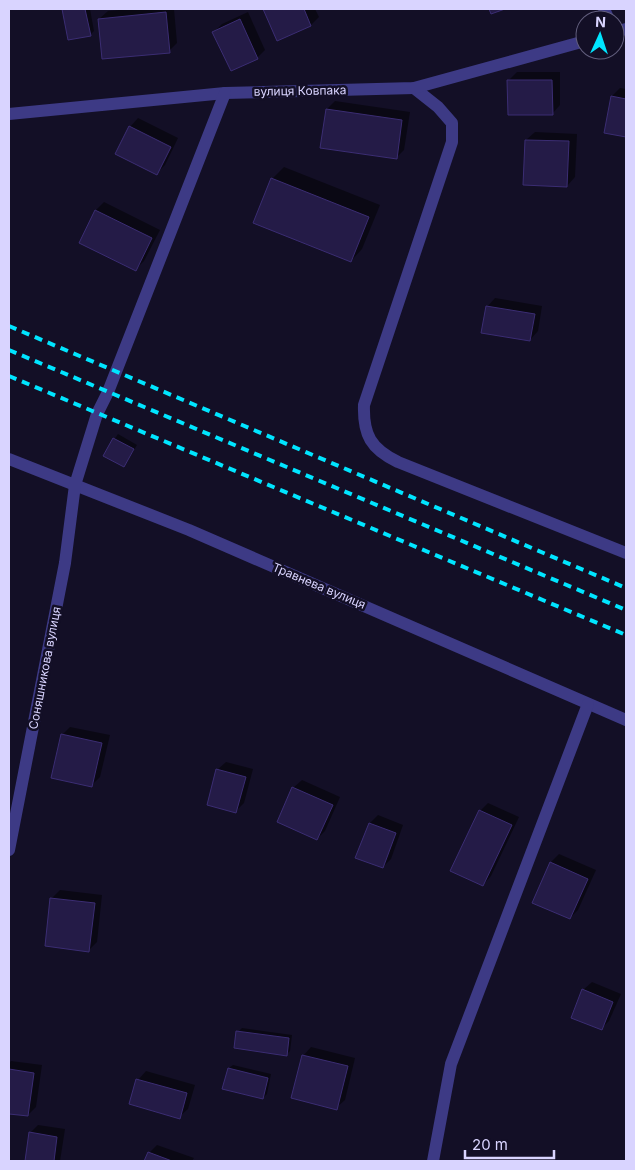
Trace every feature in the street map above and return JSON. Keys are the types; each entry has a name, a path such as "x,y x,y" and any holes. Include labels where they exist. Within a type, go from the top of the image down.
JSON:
{"street":[{"name":"вулиця Ковпака","path":"9,114 225,93 414,88 575,44"},
{"path":"414,88 438,107 452,123 452,142 364,405 363,423 370,440 382,454 398,462 626,553"},
{"name":"Соняшникова вулиця","path":"9,850 10,832 65,563 75,485 97,414 108,392 225,93"},
{"name":"Травнева вулиця","path":"9,459 189,530 626,720"},
{"path":"433,1161 450,1064 588,704"}],"building":[{"path":"62,9 85,9 91,36 68,40"},
{"path":"263,9 304,9 311,26 277,41"},
{"path":"489,9 505,9 491,14"},
{"path":"166,12 170,53 102,59 98,19"},
{"path":"240,19 258,59 231,71 212,32"},
{"path":"507,80 552,80 553,115 508,115"},
{"path":"611,96 626,99 626,137 604,133"},
{"path":"326,109 402,120 397,159 320,148"},
{"path":"129,126 171,147 157,175 115,154"},
{"path":"525,140 569,141 567,187 523,185"},
{"path":"271,178 369,217 351,262 253,223"},
{"path":"95,210 152,238 136,271 79,243"},
{"path":"486,306 535,314 530,341 481,333"},
{"path":"113,438 134,449 124,467 103,456"},
{"path":"61,734 102,743 92,787 51,778"},
{"path":"216,769 246,777 236,813 207,805"},
{"path":"292,787 333,805 317,840 277,822"},
{"path":"479,810 512,825 483,886 450,871"},
{"path":"369,823 396,833 383,868 355,858"},
{"path":"550,862 588,879 570,919 532,903"},
{"path":"50,898 95,903 89,952 45,946"},
{"path":"582,989 613,1002 602,1030 571,1018"},
{"path":"236,1031 289,1038 287,1056 234,1048"},
{"path":"302,1055 348,1066 337,1110 291,1098"},
{"path":"228,1068 268,1078 263,1099 222,1089"},
{"path":"9,1069 34,1073 28,1116 9,1114"},
{"path":"136,1079 187,1093 180,1119 129,1104"},
{"path":"29,1132 57,1137 54,1161 25,1161"},
{"path":"148,1152 172,1161 144,1161"}],"railway":[{"path":"9,326 626,588"},
{"path":"9,350 626,610"},
{"path":"9,376 626,635"}]}
